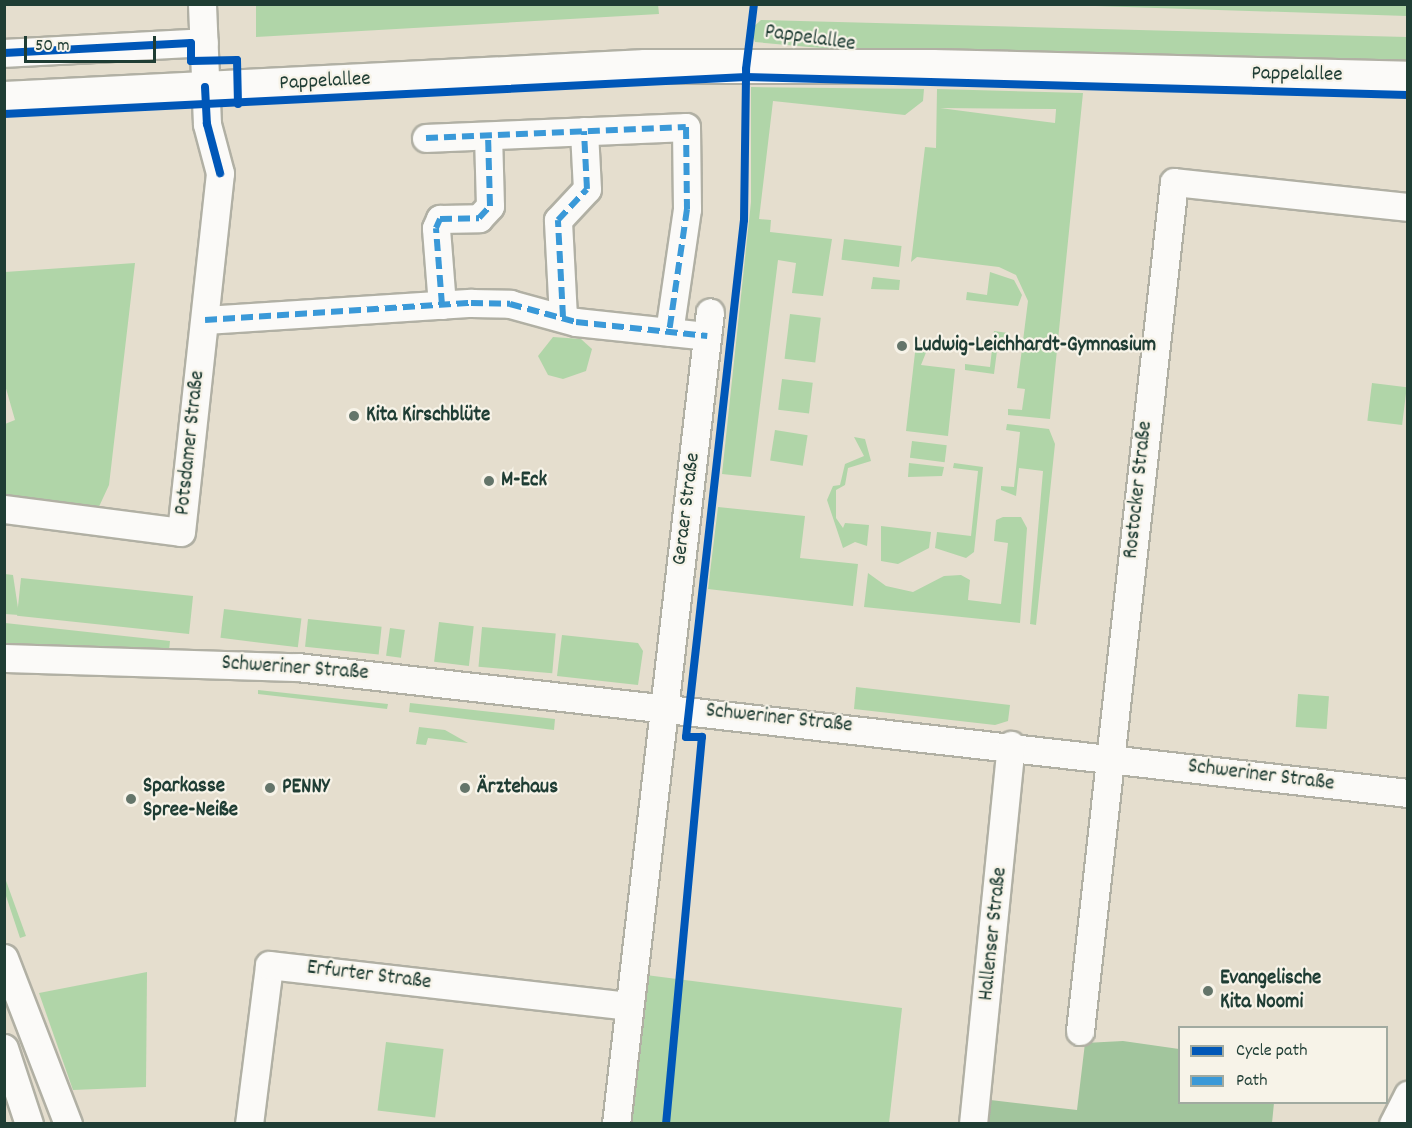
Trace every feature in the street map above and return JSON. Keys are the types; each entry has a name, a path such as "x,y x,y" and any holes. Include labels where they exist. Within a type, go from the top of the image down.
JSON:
{"main road":[{"name":"Pappelallee","path":"4,98 645,66 863,65 1407,78"}],"street":[{"name":"Potsdamer Straße","path":"4,509 181,532 220,173 207,124 202,4"},
{"path":"4,53 204,42"},
{"path":"205,320 442,305 510,304 563,317 669,332 687,209 686,127 426,138"},
{"path":"563,317 558,220 587,189 584,131"},
{"path":"442,305 436,228 440,219 479,218 490,206 488,136"},
{"name":"Rostocker Straße","path":"1080,1031 1174,182 1407,207"},
{"name":"Geraer Straße","path":"664,706 709,324 669,332"},
{"name":"Schweriner Straße","path":"4,658 277,665 1011,745 1407,793"},
{"path":"616,1124 664,706"},
{"name":"Hallenser Straße","path":"973,1124 1011,745"},
{"path":"4,958 68,1124"},
{"name":"Erfurter Straße","path":"249,1124 269,965 628,1006"},
{"path":"4,1048 29,1124"},
{"path":"1393,1124 1407,1095"}],"green space":[{"path":"658,4 659,14 256,37 256,5"},
{"path":"1065,4 1407,4 1407,16 1065,5"},
{"path":"761,20 1407,37 1408,69 929,56 809,47 755,42 751,29"},
{"path":"751,87 924,89 923,101 905,115 773,101 759,219 771,220 770,232 832,239 823,296 792,293 796,263 778,260 751,477 722,474 751,202"},
{"path":"937,89 1083,93 1050,419 1008,415 1008,409 1022,410 1025,389 1017,388 1028,301 1016,275 999,267 917,257 911,262 925,147 936,148","holes":["940,108 1056,109 1055,123"]},
{"path":"844,239 902,246 899,267 841,260"},
{"path":"135,263 109,485 97,511 22,503 5,495 5,424 15,420 5,385 5,272"},
{"path":"990,272 1014,280 1022,295 1018,306 966,300 967,292 987,295"},
{"path":"873,277 900,280 899,290 871,289"},
{"path":"790,314 821,318 815,362 785,359"},
{"path":"994,331 1008,333 1006,344 998,343 994,374 965,370 965,364 990,367"},
{"path":"553,337 581,339 592,349 586,371 563,379 548,375 538,356"},
{"path":"916,344 929,345 921,365 955,369 948,436 906,431"},
{"path":"782,379 813,383 809,414 778,410"},
{"path":"1372,383 1407,387 1402,425 1367,421"},
{"path":"1007,424 1049,429 1055,444 1036,625 1030,624 1043,471 1019,468 1016,496 1001,490 1001,486 1014,487 1020,432 1006,430"},
{"path":"775,430 808,435 803,466 770,461"},
{"path":"854,437 865,439 871,461 848,468 845,485 836,490 836,518 843,528 845,523 869,525 867,546 855,542 843,548 827,500 833,486 840,485 845,464 864,456"},
{"path":"912,441 947,445 945,462 910,458"},
{"path":"909,463 944,467 942,476 908,477"},
{"path":"954,463 983,467 974,552 966,558 935,548 937,532 971,536 978,471 953,468"},
{"path":"718,507 805,516 800,558 858,564 853,606 708,589"},
{"path":"1003,517 1021,517 1027,528 1020,623 864,607 868,573 886,586 913,592 944,576 961,575 970,580 968,600 1001,604 1008,543 994,541 996,520"},
{"path":"881,526 931,532 929,548 898,564 881,561"},
{"path":"5,574 13,575 19,615 5,614"},
{"path":"21,578 193,596 189,634 17,616"},
{"path":"224,609 301,619 298,647 220,638"},
{"path":"308,619 382,627 379,655 305,647"},
{"path":"439,622 474,626 469,666 434,662"},
{"path":"5,623 170,641 169,651 5,644"},
{"path":"482,627 556,633 552,673 479,667"},
{"path":"390,628 405,630 401,658 386,656"},
{"path":"562,635 638,643 643,651 638,685 557,676"},
{"path":"856,687 1010,705 1008,721 995,725 854,709"},
{"path":"258,690 388,704 387,709 258,694"},
{"path":"1298,694 1329,696 1327,729 1296,727"},
{"path":"410,703 555,719 554,730 409,712"},
{"path":"419,727 445,730 468,743 428,738 426,745 416,744"},
{"path":"5,878 26,936 20,938 5,893"},
{"path":"147,972 146,1087 73,1090 39,993"},
{"path":"646,975 902,1008 889,1123 629,1124"},
{"path":"1123,1041 1178,1049 1178,1104 1274,1104 1272,1123 979,1124 982,1099 1077,1110 1085,1043"},
{"path":"386,1042 444,1049 435,1118 378,1110"}],"marked path":[{"path":"426,138 686,127 687,209 669,332"},
{"path":"563,317 558,220 587,189 584,131"},
{"path":"442,305 436,228 440,219 479,218 490,206 488,136"},
{"path":"205,320 471,303 510,304 576,322 707,336"}],"cycle path":[{"path":"666,1124 702,737 686,737 744,220 746,69 754,4"},
{"path":"4,53 191,43 191,61 237,60 238,104"},
{"path":"4,114 746,77 1408,95"},
{"path":"205,87 207,124 220,173"}],"place":[{"name":"Ludwig-Leichhardt-Gymnasium","path":"902,346"},
{"name":"Kita Kirschblüte","path":"354,416"},
{"name":"M-Eck","path":"489,481"},
{"name":"PENNY","path":"270,788"},
{"name":"Ärztehaus","path":"465,788"},
{"name":"Sparkasse Spree-Neiße","path":"131,799"},
{"name":"Evangelische Kita Noomi","path":"1208,991"}]}
